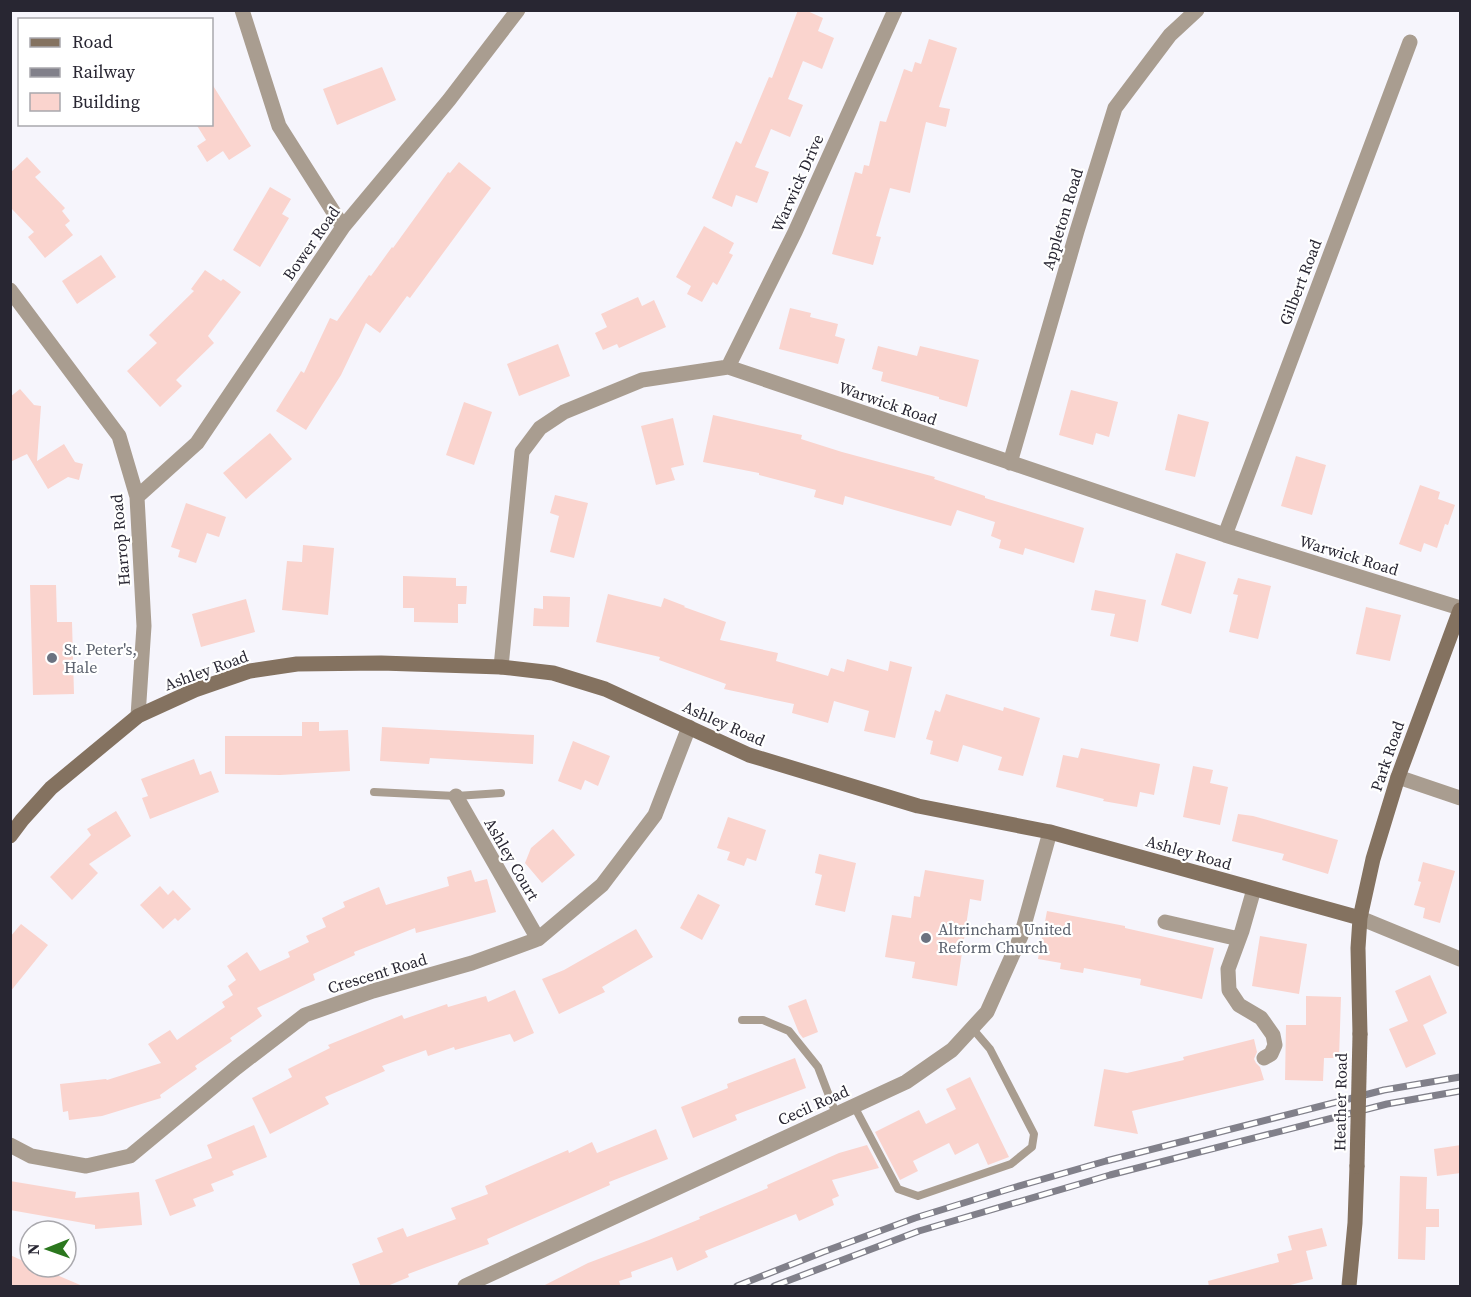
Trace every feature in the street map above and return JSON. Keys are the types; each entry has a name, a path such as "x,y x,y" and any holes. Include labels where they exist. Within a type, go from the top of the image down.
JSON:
{"main road":[{"name":"Park Road","path":"1360,918 1373,859 1398,777 1461,609"},
{"name":"Ashley Road","path":"10,836 51,788 138,716 195,690 250,671 297,664 381,663 501,666 553,673 605,689 749,755 918,806 1050,832 1360,918"},
{"name":"Heather Road","path":"1349,1287 1357,1166 1360,918"}],"street":[{"path":"242,10 279,126 343,227"},
{"name":"Bower Road","path":"137,497 197,442 343,227 449,100 518,10"},
{"name":"Warwick Drive","path":"728,368 795,232 895,10"},
{"name":"Appleton Road","path":"1010,463 1115,108 1170,35 1197,10"},
{"name":"Gilbert Road","path":"1225,535 1410,42"},
{"name":"Harrop Road","path":"10,290 119,436 137,497 144,626 138,716"},
{"name":"Warwick Road","path":"501,666 522,453 540,428 564,412 642,380 728,368 1225,535 1461,609"},
{"name":"Crescent Road","path":"10,1145 31,1156 86,1166 130,1156 236,1068 305,1015 374,991 472,963 538,939 602,885 656,815 689,727"},
{"path":"1398,777 1461,798"},
{"name":"Ashley Court","path":"456,796 538,939"},
{"name":"Cecil Road","path":"465,1287 906,1082 952,1050 987,1012 1021,936 1050,832"},
{"path":"1254,889 1228,969 1229,990 1239,1005 1261,1018 1274,1035 1275,1045 1271,1054 1264,1058"},
{"name":"Ashley Road","path":"1360,918 1461,959"},
{"path":"1165,922 1239,939"}],"lane":[{"path":"374,792 456,796 501,793"},
{"path":"742,1020 763,1020 789,1031 818,1067 836,1114"},
{"path":"855,1106 898,1189 918,1196 1011,1164 1032,1147 1035,1134 990,1048 972,1028"}],"building":[{"path":"798,10 805,10 823,18 818,31 834,38 822,69 803,61 788,99 803,105 790,137 771,129 755,167 769,172 757,203 736,195 732,207 712,198 736,141 741,144 769,77 772,78"},
{"path":"929,39 957,48 939,107 950,109 946,127 926,122 910,193 890,188 876,236 881,237 873,265 832,254 855,172 862,174 864,165 869,166 880,121 886,122 904,69 912,72 915,62 921,64"},
{"path":"382,67 396,100 337,125 323,89"},
{"path":"213,86 251,146 229,160 223,151 207,162 197,146 206,140 197,126 213,126"},
{"path":"27,157 41,172 35,177 65,208 62,211 70,221 65,225 73,235 45,258 28,237 34,232 10,207 10,173"},
{"path":"459,162 491,188 410,298 407,296 380,333 366,323 341,375 306,430 276,411 301,371 304,373 330,318 337,321 369,275 371,276 393,248 448,172 450,173"},
{"path":"270,187 291,199 282,214 289,218 260,267 233,250"},
{"path":"704,226 734,243 729,253 733,255 717,285 713,282 702,302 687,294 691,286 676,277"},
{"path":"101,255 116,277 77,304 62,281"},
{"path":"205,270 241,292 208,336 214,343 176,380 182,386 160,407 127,371 157,343 149,335 194,291 191,289"},
{"path":"638,297 642,306 654,300 666,327 619,348 617,344 603,350 595,333 607,327 601,314"},
{"path":"790,308 811,313 810,317 838,324 835,336 845,339 838,364 779,349"},
{"path":"558,344 570,376 519,396 507,364"},
{"path":"878,346 917,356 920,346 979,360 967,407 881,381 883,372 872,369"},
{"path":"20,389 34,405 41,406 37,461 64,444 75,462 83,464 79,480 68,477 48,489 27,454 10,462 10,397"},
{"path":"1071,390 1118,402 1109,437 1096,433 1093,445 1059,435"},
{"path":"464,402 492,412 474,465 446,455"},
{"path":"1178,414 1209,422 1195,477 1165,470"},
{"path":"713,415 802,435 801,439 935,477 934,479 985,496 985,498 1084,528 1074,563 1025,548 1023,555 999,548 1001,540 991,536 995,522 957,510 951,526 845,496 843,505 814,497 816,490 759,475 759,473 703,462"},
{"path":"673,418 684,465 671,468 675,480 656,485 641,426"},
{"path":"270,433 292,459 246,499 223,473"},
{"path":"1296,456 1326,465 1312,515 1281,506"},
{"path":"1420,485 1440,492 1438,499 1455,505 1448,525 1445,524 1437,548 1424,543 1421,552 1399,544"},
{"path":"555,495 588,503 574,558 550,552 559,516 550,513"},
{"path":"186,503 226,517 219,537 207,533 196,563 178,557 180,550 171,547"},
{"path":"303,545 334,548 328,615 282,610 287,561 302,562"},
{"path":"1176,553 1206,562 1191,614 1161,605"},
{"path":"403,576 456,578 456,586 467,586 466,604 458,604 458,623 414,622 414,608 403,608"},
{"path":"1238,578 1271,586 1258,639 1229,632 1238,595 1233,594"},
{"name":"St. Peter's, Hale","path":"30,585 56,585 57,622 72,622 74,694 33,695"},
{"path":"1095,590 1146,600 1138,642 1110,636 1115,614 1091,610"},
{"path":"608,594 661,607 664,598 726,622 720,640 778,653 776,661 828,676 831,668 844,672 847,659 888,671 890,661 912,667 895,738 864,731 869,711 834,701 828,723 792,713 794,704 724,689 726,684 659,660 660,657 596,642"},
{"path":"543,596 570,597 569,627 533,626 534,608 543,609"},
{"path":"246,599 255,632 201,647 192,614"},
{"path":"1366,607 1401,615 1390,661 1356,654"},
{"path":"946,694 1003,711 1004,707 1040,718 1023,776 998,770 1002,757 963,745 958,762 930,754 933,741 926,739 935,710 940,712"},
{"path":"302,722 319,722 319,731 348,730 350,771 280,775 225,774 225,736 302,736"},
{"path":"382,727 534,735 533,764 430,758 429,764 380,761"},
{"path":"573,741 610,756 598,786 585,780 581,790 558,781"},
{"path":"1081,748 1160,764 1154,795 1140,792 1137,807 1103,801 1104,799 1056,787 1063,755 1078,758"},
{"path":"194,759 200,775 211,771 219,792 150,819 142,798 148,796 141,779"},
{"path":"1193,766 1213,770 1210,783 1228,787 1220,825 1183,817"},
{"path":"116,811 131,836 89,864 98,873 72,900 50,877 91,835 87,829"},
{"path":"1238,814 1253,816 1338,840 1328,874 1282,860 1284,854 1232,841"},
{"path":"728,817 766,830 756,861 747,858 744,866 727,860 730,852 717,848"},
{"path":"553,829 575,855 542,883 525,863 531,848"},
{"path":"819,854 856,863 845,912 815,905 822,875 815,873"},
{"path":"1423,862 1455,871 1440,923 1423,918 1425,908 1414,905 1421,882 1418,881"},
{"path":"471,870 475,882 487,879 496,912 416,933 415,928 354,952 355,955 313,974 315,980 257,1008 262,1016 230,1038 232,1041 195,1066 197,1069 160,1095 161,1098 102,1116 69,1120 68,1111 63,1112 60,1084 107,1080 161,1063 148,1044 170,1030 177,1040 225,1007 222,1002 233,995 228,986 236,980 227,966 247,952 260,971 290,957 288,952 309,942 306,936 326,927 322,918 345,907 343,902 379,887 386,905 449,886 447,877"},
{"name":"Altrincham United Reform Church","path":"925,870 984,880 981,901 970,899 957,986 912,978 915,962 885,957 892,915 911,918 914,896 920,897"},
{"path":"160,886 168,895 173,890 191,909 178,921 175,918 163,929 140,905"},
{"path":"698,894 720,905 702,940 680,928"},
{"path":"1047,911 1125,926 1125,928 1214,948 1202,999 1140,985 1141,979 1084,968 1083,973 1060,969 1061,963 1038,959"},
{"path":"21,924 48,945 10,992 10,937"},
{"path":"636,929 653,957 602,987 605,992 559,1014 542,979 564,970"},
{"path":"1260,936 1307,944 1299,994 1252,986"},
{"path":"1430,975 1447,1013 1423,1025 1436,1054 1406,1068 1389,1029 1408,1021 1395,991"},
{"path":"515,990 534,1033 514,1042 510,1034 455,1050 454,1047 428,1056 426,1050 382,1066 385,1071 325,1097 329,1104 270,1134 252,1098 292,1077 288,1069 330,1048 328,1045 402,1015 404,1019 447,1004 448,1007 486,996 488,1002"},
{"path":"1306,996 1341,997 1339,1058 1324,1058 1323,1081 1285,1080 1286,1025 1306,1025"},
{"path":"806,999 818,1032 803,1038 788,1006"},
{"path":"1254,1039 1257,1052 1254,1059 1260,1067 1264,1080 1132,1111 1138,1134 1094,1126 1104,1069 1127,1073 1184,1060 1183,1057"},
{"path":"795,1058 806,1088 735,1115 737,1120 693,1138 681,1107 728,1088 727,1084"},
{"path":"970,1077 1009,1157 988,1165 978,1143 955,1155 949,1143 913,1161 918,1171 900,1180 875,1132 919,1110 926,1124 956,1109 946,1089"},
{"path":"254,1125 267,1157 232,1171 234,1175 211,1184 214,1191 193,1199 196,1206 170,1216 155,1180 212,1158 207,1145"},
{"path":"656,1129 668,1159 609,1182 610,1185 487,1239 489,1244 408,1274 409,1277 385,1287 361,1287 352,1264 383,1252 377,1238 403,1228 407,1237 456,1219 451,1208 488,1194 485,1186 568,1150 569,1153 592,1142 597,1153"},
{"path":"867,1145 879,1168 832,1180 839,1196 832,1199 834,1205 799,1221 796,1214 705,1251 708,1257 677,1271 672,1257 631,1272 632,1277 619,1281 621,1287 541,1287 588,1263 700,1219 699,1217 768,1188 767,1185 839,1153"},
{"path":"1461,1145 1461,1173 1437,1176 1434,1149"},
{"path":"1400,1176 1427,1177 1426,1209 1439,1209 1439,1227 1426,1227 1425,1260 1398,1259"},
{"path":"10,1181 76,1192 75,1198 139,1192 142,1225 95,1229 95,1225 78,1222 78,1219 61,1219 10,1210"},
{"path":"1322,1228 1327,1246 1306,1251 1313,1279 1283,1287 1209,1287 1208,1281 1279,1262 1277,1254 1292,1250 1288,1236"},
{"path":"10,1255 18,1259 18,1279 66,1279 85,1287 10,1287"}],"railway":[{"path":"737,1286 915,1218 1009,1189 1106,1161 1384,1090 1460,1077"},
{"path":"774,1286 919,1231 1110,1175 1387,1104 1460,1091"}],"place":[{"name":"St. Peter's, Hale","path":"52,658"},
{"name":"Altrincham United Reform Church","path":"926,938"}]}
